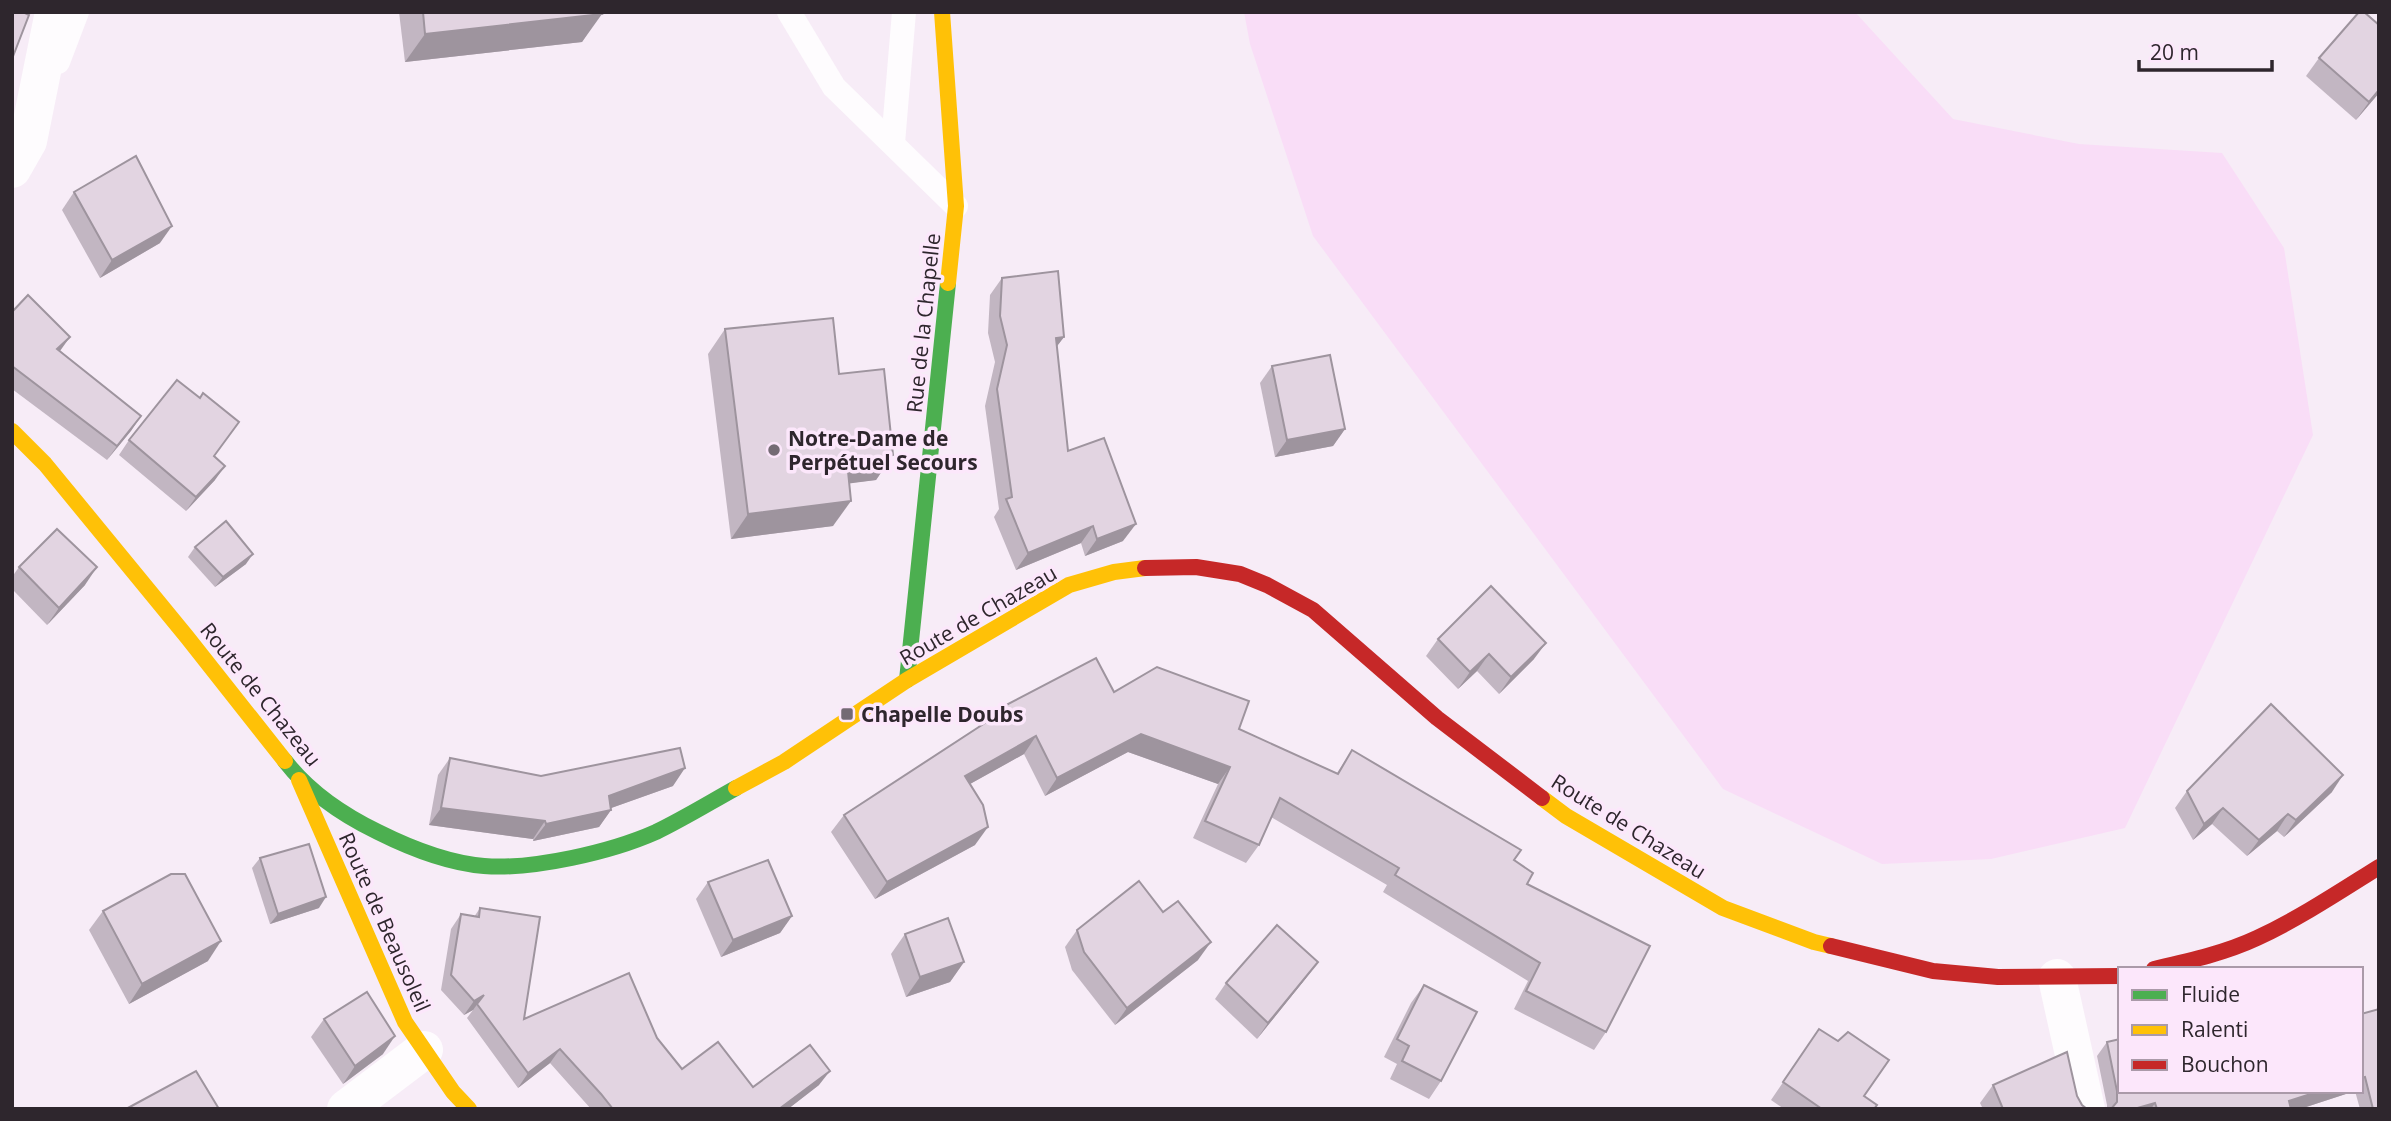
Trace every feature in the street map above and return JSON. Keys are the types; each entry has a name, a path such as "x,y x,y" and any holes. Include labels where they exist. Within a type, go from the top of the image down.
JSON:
{"main road":[{"name":"Rue de la Chapelle","path":"907,680 956,206 942,12"},
{"name":"Route de Chazeau","path":"12,430 45,464 298,778 352,819 400,843 441,857 483,866 524,865 611,847 655,832 784,762 907,680 1069,585 1114,572 1154,567 1195,567 1240,574 1313,610 1437,718 1566,816 1723,908 1814,942 1933,971 1998,977 2118,975"},
{"name":"Route de Beausoleil","path":"298,778 405,1022 453,1092 470,1109"},
{"path":"2164,967 2238,946 2300,916 2379,867"}],"street":[{"path":"20,155 54,12"},
{"path":"2057,978 2086,1109"},
{"path":"346,1109 424,1050"}],"lane":[{"path":"20,155 77,12"},
{"path":"789,12 834,87 956,206"},
{"path":"893,143 904,12"}],"shaded area":[{"path":"1244,12 1855,12 1953,119 2079,144 2222,153 2284,248 2313,435 2125,828 1991,859 1882,864 1723,789 1313,236 1250,44"}],"building":[{"path":"12,12 29,15 12,59"},
{"path":"423,12 601,12 602,14 425,34"},
{"path":"2359,12 2364,12 2379,25 2379,90 2369,102 2319,58"},
{"path":"136,156 172,226 112,260 74,192"},
{"path":"1058,271 1064,337 1056,338 1068,451 1104,438 1136,524 1097,539 1093,526 1028,553 1006,499 1012,497 997,389 1007,345 1000,316 1002,278"},
{"path":"28,295 70,337 57,349 141,416 117,446 12,366 12,312"},
{"path":"833,318 839,374 884,369 893,455 847,461 851,501 748,514 725,329"},
{"path":"1330,355 1345,429 1287,440 1272,366"},
{"path":"177,380 200,398 203,393 239,422 214,456 225,466 196,497 129,440"},
{"path":"226,521 253,554 223,577 195,547"},
{"path":"57,529 97,567 59,608 19,567"},
{"path":"1491,586 1546,643 1511,677 1489,654 1470,672 1438,639"},
{"path":"1096,658 1114,692 1157,667 1249,701 1239,729 1338,774 1352,750 1521,850 1514,860 1533,873 1527,884 1650,946 1606,1032 1526,991 1540,963 1395,875 1399,868 1280,798 1259,845 1205,821 1230,767 1141,734 1057,778 1036,736 965,776 983,805 988,827 887,882 844,815 988,721 985,716"},
{"path":"2271,704 2343,775 2296,820 2288,814 2259,840 2223,808 2204,824 2187,791"},
{"path":"680,748 685,768 609,796 611,810 546,824 545,821 441,808 450,758 541,776"},
{"path":"309,844 326,897 278,914 260,858"},
{"path":"768,860 792,916 733,940 708,882"},
{"path":"171,874 185,874 221,941 142,984 103,911"},
{"path":"1139,881 1163,912 1178,901 1211,942 1127,1008 1084,952 1077,930"},
{"path":"480,908 540,917 524,1019 629,973 657,1038 682,1069 718,1042 753,1087 810,1045 830,1071 779,1109 613,1109 560,1049 528,1073 477,1004 484,995 474,1001 451,975 461,914 479,917"},
{"path":"948,918 964,962 920,977 905,934"},
{"path":"1277,925 1318,962 1268,1023 1226,983"},
{"path":"1424,985 1477,1012 1441,1081 1402,1061 1409,1046 1397,1039"},
{"path":"367,992 395,1036 355,1066 324,1019"},
{"path":"2379,1009 2379,1109 2373,1109 2363,1078 2363,1013"},
{"path":"1819,1029 1838,1041 1848,1032 1889,1060 1864,1096 1877,1105 1874,1109 1822,1109 1783,1082"},
{"path":"2118,1039 2118,1093 2314,1093 2289,1101 2291,1109 2157,1109 2155,1103 2134,1109 2111,1109 2117,1102 2117,1091 2107,1042"},
{"path":"2067,1052 2077,1096 2087,1109 2003,1109 1993,1085"},
{"path":"196,1071 219,1109 126,1109"}],"traffic: fast":[{"path":"907,680 948,283"},
{"path":"285,761 316,793 365,825 430,854 484,866 525,865 595,853 656,832 736,788"}],"traffic: slow":[{"path":"942,12 956,206 948,283"},
{"path":"12,431 45,464 285,761"},
{"path":"736,788 784,762 907,680 1069,585 1114,572 1145,568"},
{"path":"299,780 405,1022 453,1092 469,1109"},
{"path":"1542,798 1566,816 1723,908 1831,946"}],"traffic: jam":[{"path":"1145,568 1196,567 1240,574 1313,610 1437,718 1542,798"},
{"path":"2163,967 2220,952 2257,938 2379,867"},
{"path":"1831,946 1933,971 1998,977 2118,976"}],"place":[{"name":"Notre-Dame de Perpétuel Secours","path":"774,450"},
{"name":"Chapelle Doubs","path":"847,714"}]}
